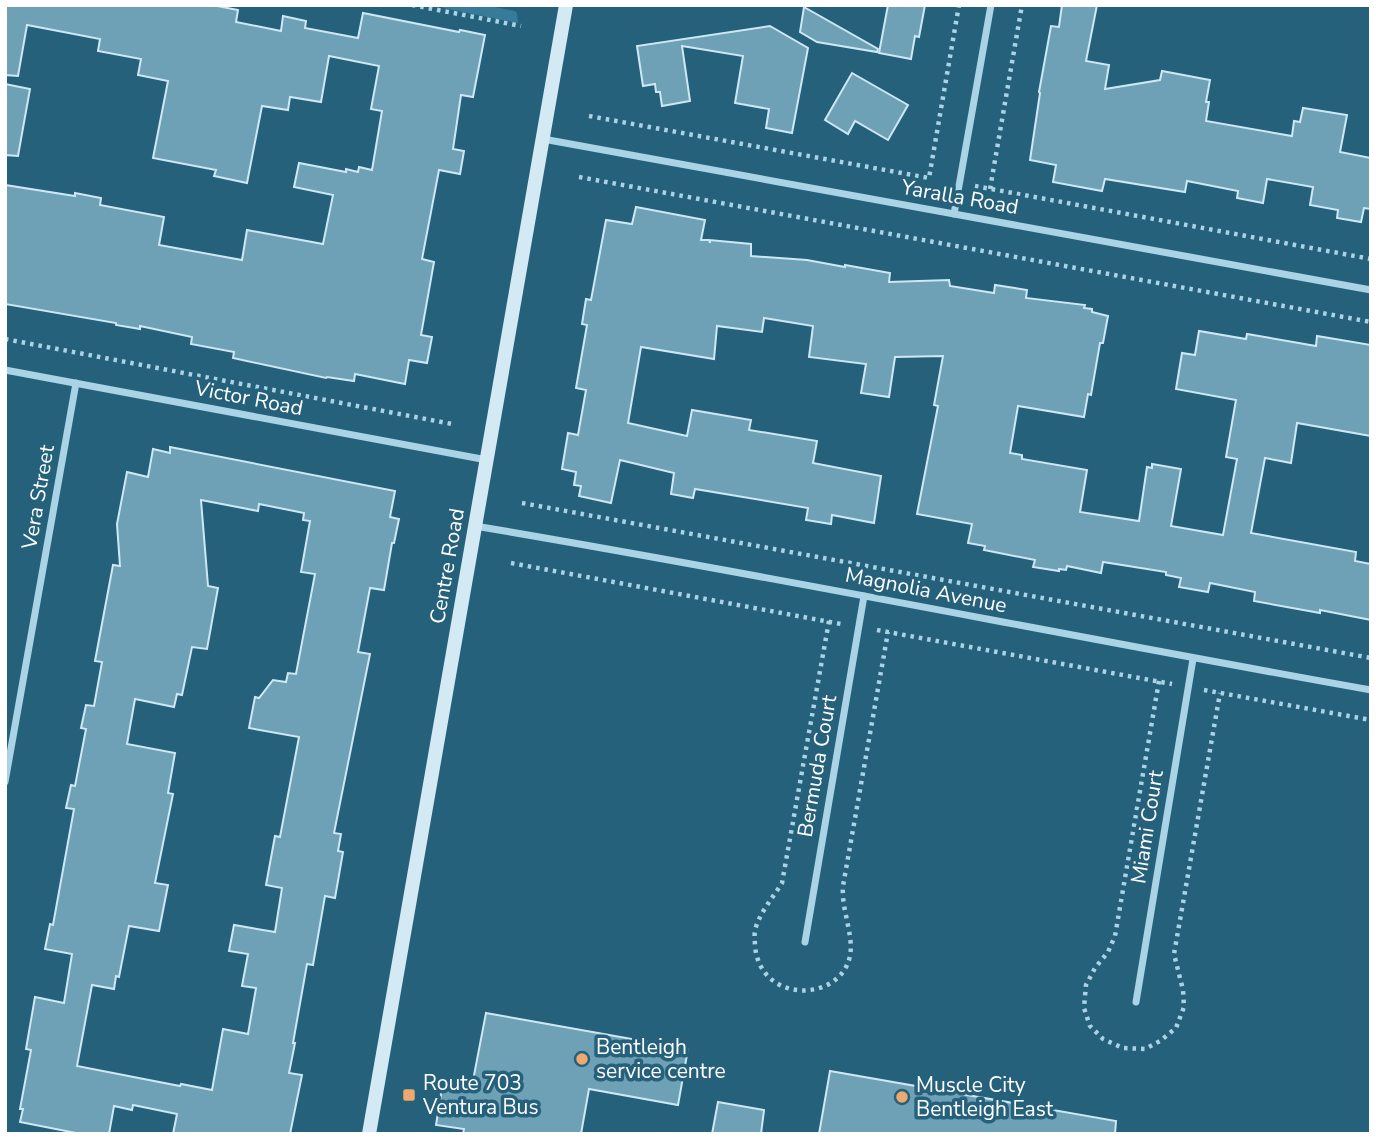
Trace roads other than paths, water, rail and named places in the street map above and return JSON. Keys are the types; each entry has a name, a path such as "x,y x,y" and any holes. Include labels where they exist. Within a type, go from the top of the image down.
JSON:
{"main road":[{"name":"Centre Road","path":"369,1134 566,5"}],"street":[{"path":"954,214 991,5"},
{"name":"Yaralla Road","path":"544,139 1371,290"},
{"name":"Victor Road","path":"5,370 487,461"},
{"name":"Vera Street","path":"5,782 76,383"},
{"name":"Magnolia Avenue","path":"475,526 1371,690"},
{"name":"Bermuda Court","path":"805,942 864,596"},
{"name":"Miami Court","path":"1136,1002 1193,659"}],"place":[{"name":"Bentleigh service centre","path":"582,1059"},
{"name":"Route 703 Ventura Bus","path":"409,1095"},
{"name":"Muscle City Bentleigh East","path":"902,1097"}]}
